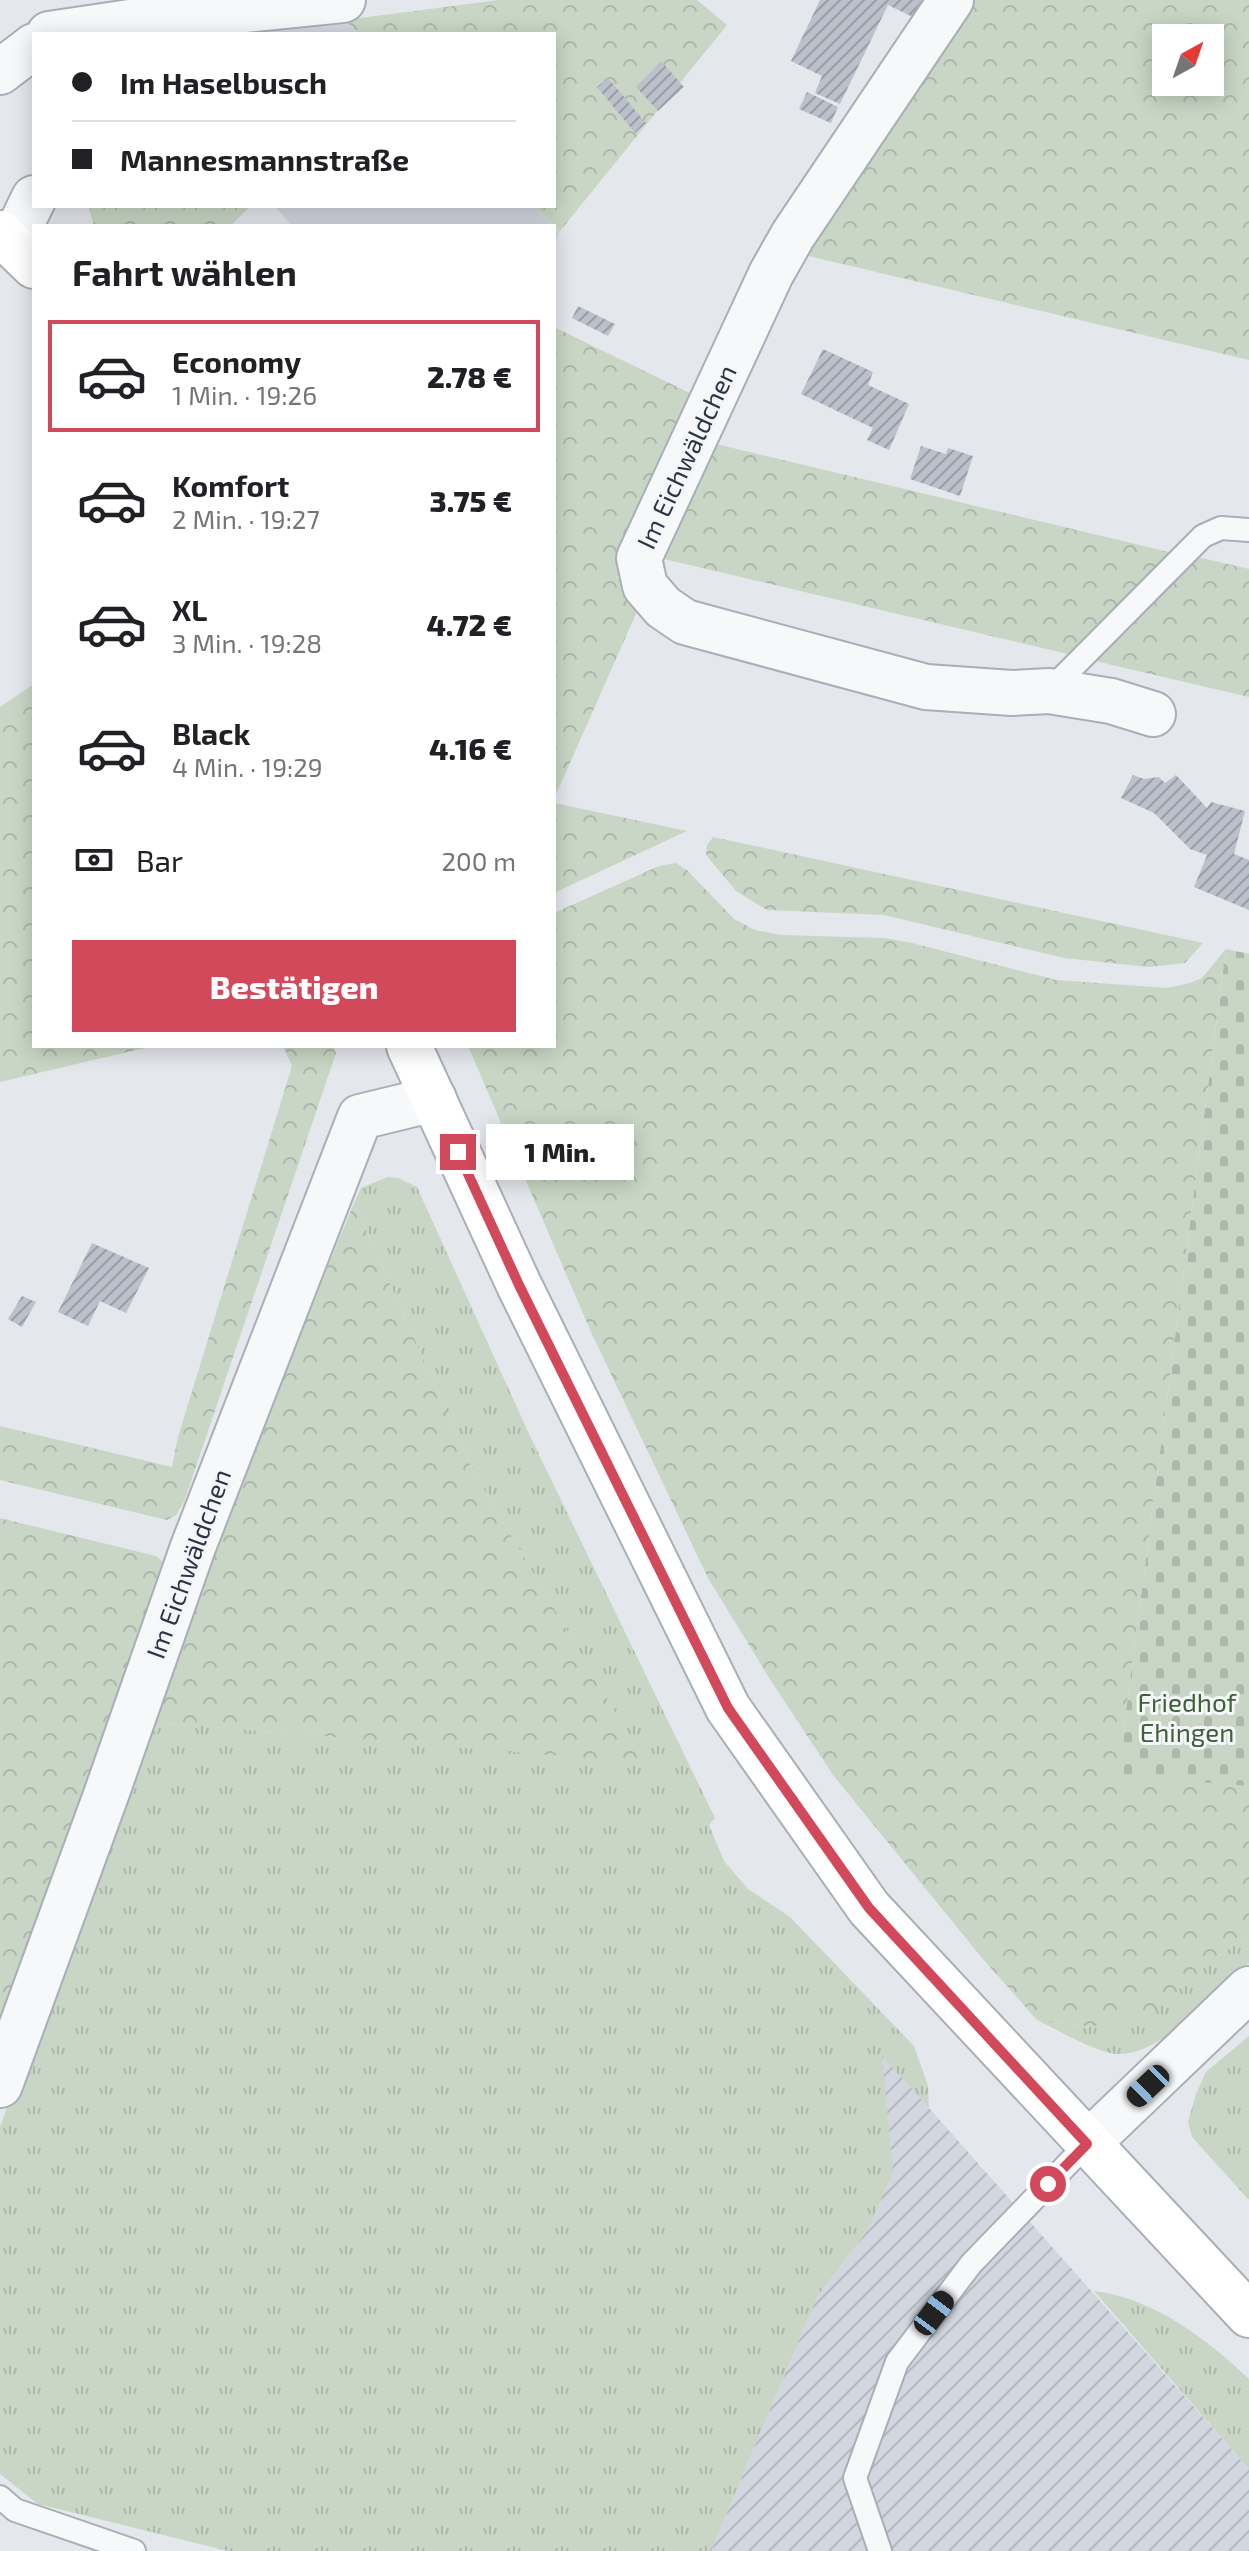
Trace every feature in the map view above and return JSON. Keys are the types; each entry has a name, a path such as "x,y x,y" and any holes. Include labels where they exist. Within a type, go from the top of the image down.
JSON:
{"main road":[{"path":"410,1048 519,1285 728,1708 869,1908 1249,2315"}],"street":[{"path":"75,32 343,0"},
{"name":"Im Eichwäldchen","path":"951,0 793,235 771,274 639,558 645,586 663,607 685,622 926,687 1012,693 1049,691 1111,701 1153,714"},
{"path":"0,72 32,48"},
{"path":"15,247 32,203"},
{"name":"Im Eichwäldchen","path":"0,2085 193,1547 360,1117 434,1099"},
{"path":"1087,2144 1249,1989"}],"lane":[{"path":"1049,691 1203,536 1221,528 1249,530"},
{"path":"880,2551 855,2478 897,2362 971,2264 1087,2144"},
{"path":"0,2497 15,2510 134,2551"}],"shaded area":[{"path":"345,20 357,32 253,32"},
{"path":"277,208 537,208 553,224 290,224"},
{"path":"882,2055 1249,2469 1249,2551 711,2551 817,2297 867,2231"}],"green space":[{"path":"499,0 697,0 727,25 560,231 537,208 556,208 556,32 357,32 345,20"},
{"path":"970,0 1249,0 1249,360 800,254"},
{"path":"89,208 249,208 232,224 93,224"},
{"path":"556,328 698,397 617,577 643,598 556,794"},
{"path":"712,443 1173,553 1076,656 660,558"},
{"path":"1193,556 1249,569 1249,697 1091,660"},
{"path":"32,685 32,1048 144,1048 0,1082 0,707"},
{"path":"556,803 687,831 556,892"},
{"path":"713,837 1203,943 1185,963 1149,967 1064,958 884,915 767,910 736,891 706,855 707,845"},
{"path":"676,863 687,870 734,919 755,930 781,935 884,938 1056,980 1167,988 1202,978 1226,949 1123,1734 1249,1786 1249,1934 1218,1956 1154,2011 1091,2027 1037,2020 982,1958 833,1775 771,1681 708,1578 591,1332 469,1048 556,1048 556,912 659,866"},
{"name":"Friedhof Ehingen","path":"1226,949 1249,954 1249,1786 1120,1776"},
{"path":"284,1048 334,1048 336,1053 184,1502 176,1515 167,1520 0,1480 0,1426 172,1467 178,1437 292,1066"},
{"path":"388,1177 417,1187 530,1436 715,1818 709,1825 724,1861 748,1889 790,1917 914,2046 928,2086 929,2108 882,2056 893,2172 867,2231 817,2297 711,2551 228,2551 38,2504 0,2474 0,2127 140,1741 166,1723 644,1762 473,1471 354,1203 361,1188"},
{"path":"354,1203 473,1471 645,1763 166,1723 140,1741 220,1527"},
{"path":"0,1518 156,1556 164,1563 0,2047"},
{"path":"1249,1934 1249,1963 1188,2020 1152,2045 1134,2052 1109,2053 1037,2020 1091,2027 1218,1956"},
{"path":"1249,2036 1248,2199 1192,2137 1188,2122 1206,2072"},
{"path":"1094,2291 1138,2302 1178,2323 1215,2349 1249,2379 1249,2469"}],"building":[{"path":"820,0 923,0 915,18 888,5 840,104 815,93 822,76 791,61"},
{"path":"661,61 684,87 658,111 636,87"},
{"path":"608,78 646,123 635,133 597,87"},
{"path":"807,92 838,107 831,123 799,109"},
{"path":"578,306 615,324 608,336 572,318"},
{"path":"823,349 873,372 868,385 909,404 889,450 867,440 873,428 801,394"},
{"path":"921,446 946,454 948,448 973,456 960,496 910,479"},
{"path":"1133,775 1144,779 1159,777 1165,783 1176,775 1207,808 1211,802 1245,811 1234,854 1249,860 1249,910 1194,887 1207,855 1190,849 1154,813 1121,798"},
{"path":"92,1243 149,1268 126,1313 100,1301 88,1326 58,1312"},
{"path":"22,1296 36,1302 22,1327 8,1319"}],"route":[{"path":"458,1152 519,1285 728,1708 869,1908 1087,2144 1048,2184"}]}
